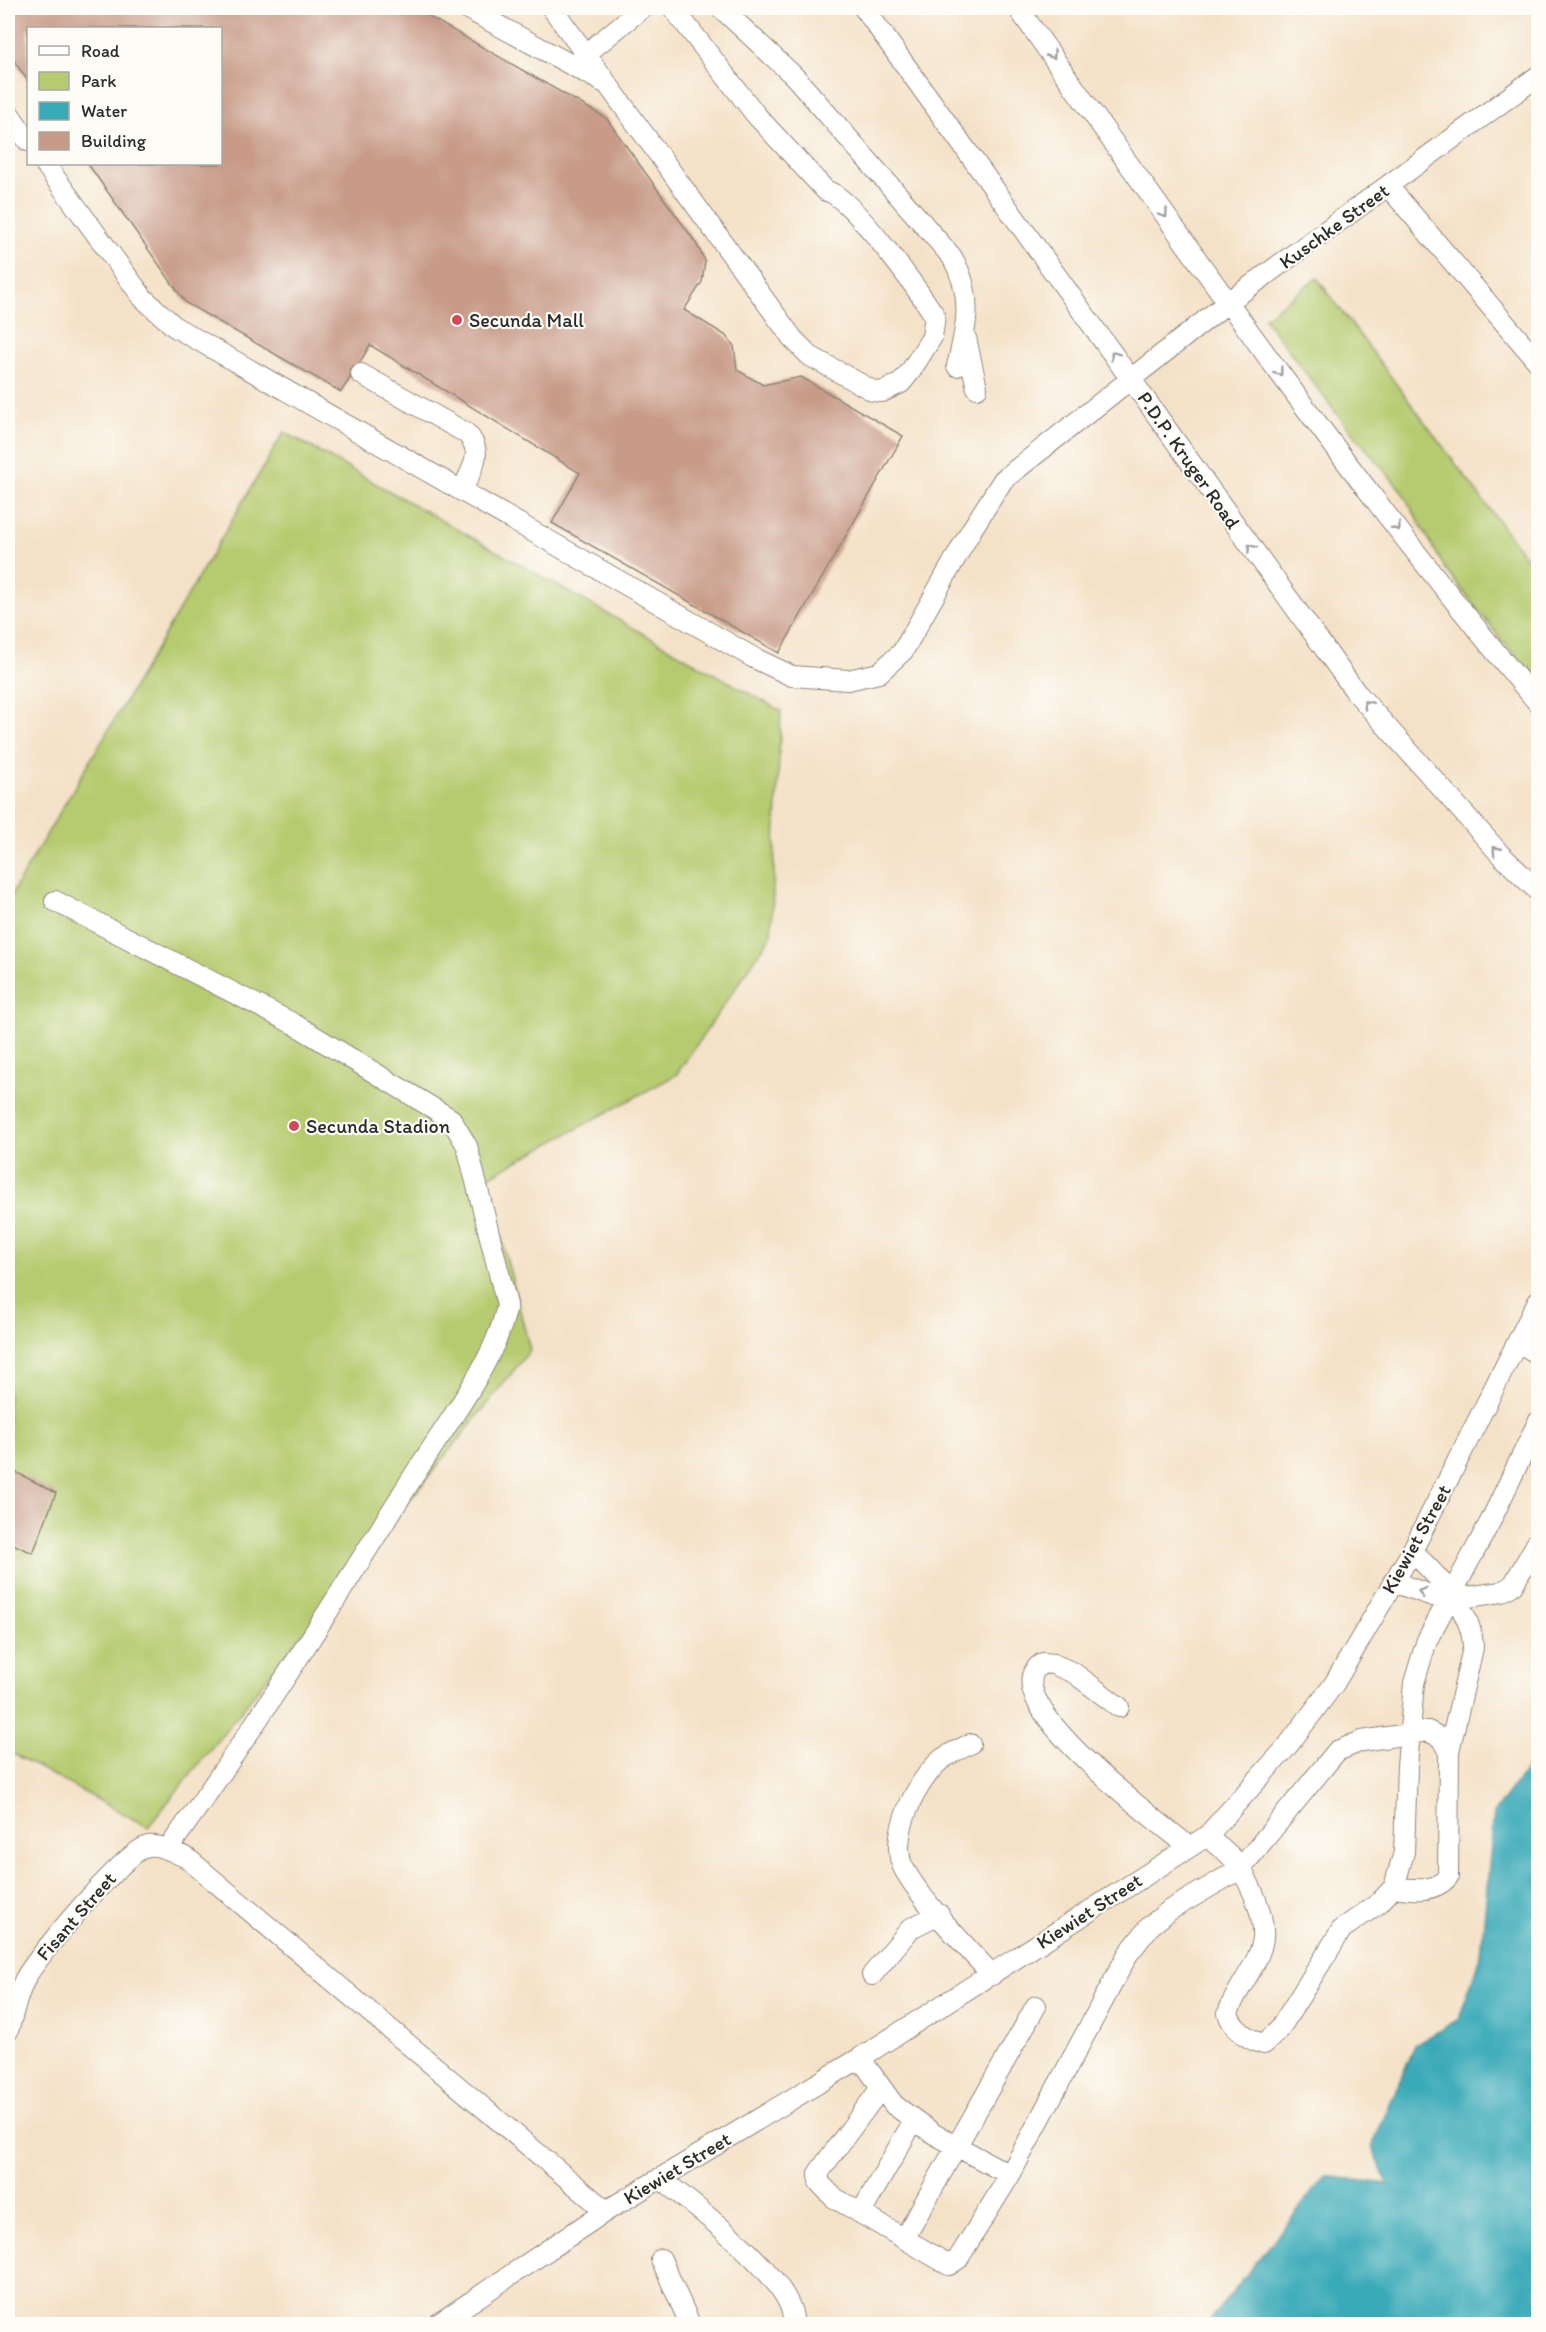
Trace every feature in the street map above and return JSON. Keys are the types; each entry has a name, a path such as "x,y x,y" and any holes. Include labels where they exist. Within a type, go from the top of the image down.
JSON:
{"street":[{"path":"466,8 608,85"},
{"path":"553,8 793,339 810,356 873,391 891,389 901,383 932,337 935,315 869,227 834,193 826,190 787,150 756,115 673,8"},
{"path":"586,54 642,8"},
{"path":"721,8 795,77 952,257 965,284 965,332 977,388"},
{"name":"P.D.P. Kruger Road","path":"864,8 1355,691 1501,855 1539,891"},
{"path":"1018,8 1227,303 1461,611 1539,703"},
{"name":"Kuschke Street","path":"46,165 144,298 175,327 754,658 792,676 848,680 879,673 903,651 972,529 1003,480 1227,303 1539,76"},
{"path":"8,112 27,140"},
{"path":"1388,186 1539,362"},
{"path":"957,366 965,332"},
{"path":"361,374 466,433 475,441 477,456 462,491"},
{"path":"55,901 294,1024 451,1119 467,1146 507,1305 504,1324 460,1402 326,1616 225,1769 168,1849 187,1858 606,2211"},
{"name":"Kiewiet Street","path":"438,2325 606,2211 860,2058 992,1975 1188,1846 1207,1836 1286,1748 1334,1684 1412,1551 1539,1301"},
{"path":"1518,1342 1539,1354"},
{"path":"1207,1836 1233,1859 1256,1902 1263,1938 1228,2013 1229,2021 1234,2026 1264,2044 1279,2030 1342,1929 1379,1903 1394,1887 1404,1852 1407,1766 1414,1683 1427,1640 1452,1596 1539,1422"},
{"path":"1393,1582 1432,1596 1487,1595 1513,1585 1539,1540"},
{"path":"1394,1887 1419,1890 1441,1885 1449,1877 1449,1751 1473,1648 1470,1626 1452,1596 1442,1581 1412,1551"},
{"path":"1119,1707 1066,1669 1043,1663 1036,1667 1032,1674 1031,1692 1039,1709 1078,1754 1188,1846"},
{"path":"880,2089 818,2176 821,2187 905,2237 944,2264 954,2263 1010,2175 1136,1940 1170,1910 1240,1869 1337,1750 1362,1741 1428,1731 1443,1739 1449,1751"},
{"path":"970,1744 942,1759 930,1772 910,1802 897,1845 903,1868 992,1975"},
{"name":"Fisant Street","path":"8,2031 11,2006 37,1959 127,1859 148,1846 168,1849"},
{"path":"872,1975 911,1928 939,1914"},
{"path":"905,2237 1036,2006"},
{"path":"860,2058 880,2089 894,2105 957,2147 1010,2175"},
{"path":"861,2212 914,2120"},
{"path":"660,2178 762,2266 788,2301 790,2323"},
{"path":"661,2259 690,2325"}],"green space":[{"path":"1317,278 1538,574 1538,678 1503,642 1445,568 1401,490 1340,418 1264,318"},
{"name":"Secunda Stadion","path":"284,432 781,711 771,936 676,1075 486,1178 530,1350 148,1827 8,1751 8,900"}],"water":[{"path":"1538,1754 1538,2324 1207,2324 1325,2176 1388,2184 1372,2146 1415,2045 1459,2019 1481,1954 1494,1812"}],"building":[{"name":"Secunda Mall","path":"8,8 414,8 606,118 696,243 705,261 702,282 684,310 725,335 734,346 737,370 763,385 801,377 903,436 779,653 552,523 580,473 370,345 360,362 351,368 350,378 341,392 186,303 89,165 222,165 222,27 27,27 27,80 8,52"},
{"path":"8,1468 56,1493 33,1553 8,1542"}],"place":[{"name":"Secunda Mall","path":"457,320"},
{"name":"Secunda Stadion","path":"294,1126"}]}
